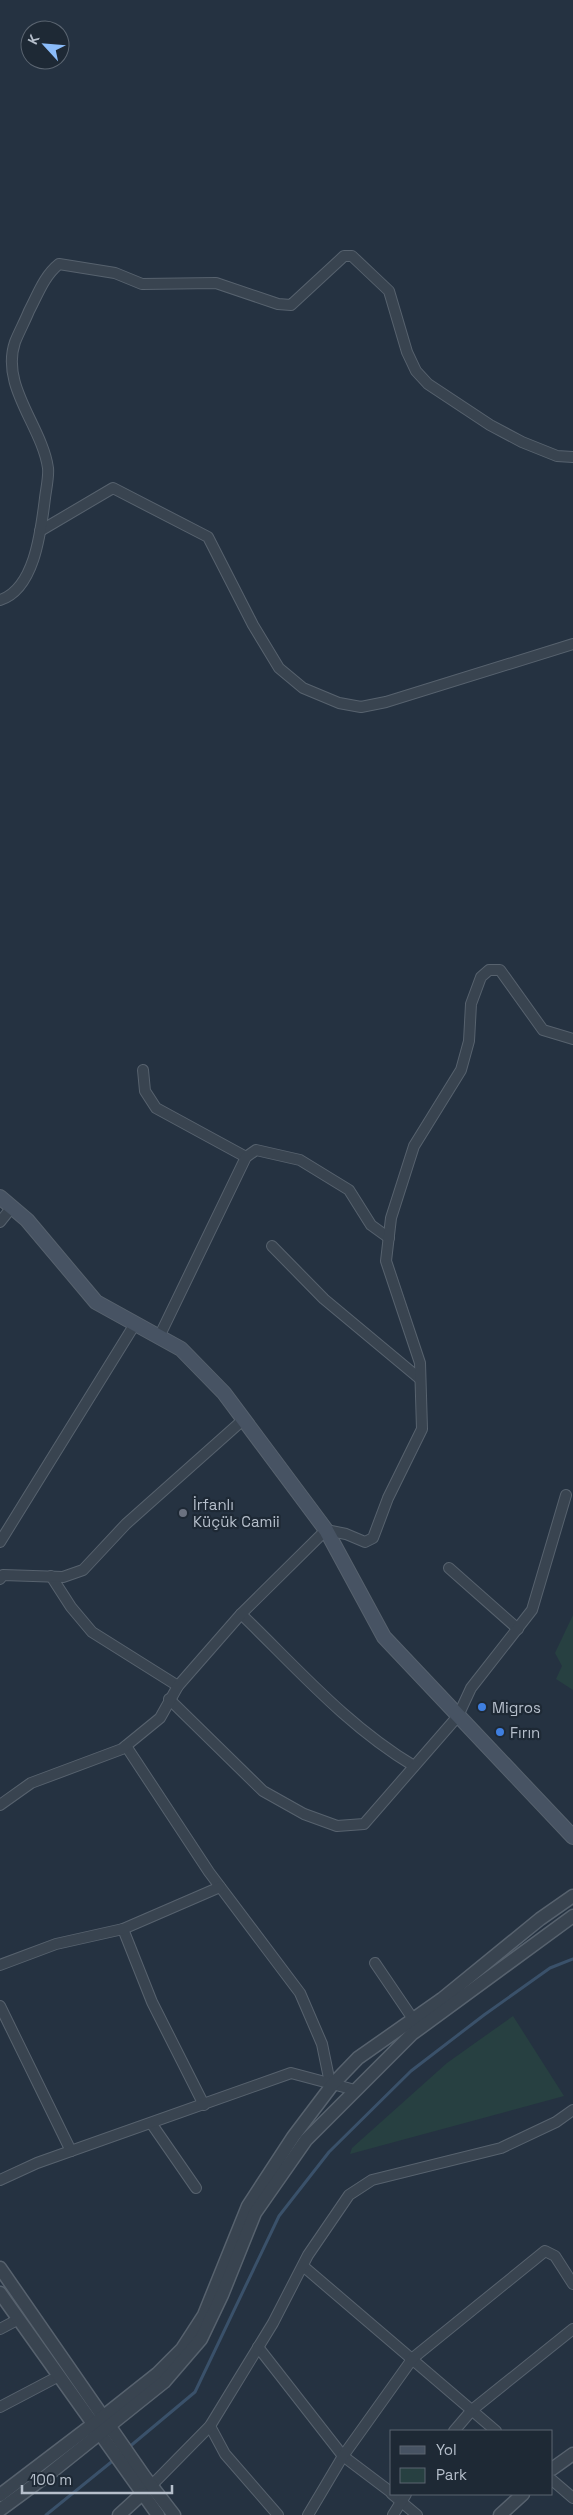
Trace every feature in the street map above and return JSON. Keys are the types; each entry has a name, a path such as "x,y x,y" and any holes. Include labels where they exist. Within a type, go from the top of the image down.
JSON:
{"main road":[{"path":"0,1196 27,1220 96,1302 181,1349 224,1393 326,1530 384,1637 573,1837"}],"street":[{"path":"0,600 8,598 23,583 34,560 48,470 43,447 14,385 14,344 48,273 59,264 114,274 142,284 216,283 278,304 291,305 344,256 352,256 389,291 407,352 416,371 428,384 490,425 522,442 557,456 573,458"},
{"path":"40,531 113,488 208,537 253,625 279,668 303,688 338,703 361,707 386,702 573,644"},
{"path":"0,1805 31,1783 126,1746 160,1718 178,1686 241,1614 326,1530 346,1534 365,1542 373,1538 392,1489 422,1429 420,1363 386,1261 392,1218 414,1146 461,1070 469,1041 471,1004 481,977 489,970 500,970 543,1030 573,1039"},
{"path":"143,1070 145,1091 156,1108 246,1157"},
{"path":"159,1337 246,1157 256,1150 300,1160 349,1190 371,1225 389,1238"},
{"path":"0,1222 12,1207"},
{"path":"272,1246 324,1299 420,1379"},
{"path":"0,1542 135,1324"},
{"path":"0,1578 3,1575 63,1577 83,1570 126,1524 244,1419"},
{"path":"169,1699 263,1791 304,1814 337,1826 364,1824 458,1716 471,1688 532,1610 566,1495"},
{"path":"449,1568 518,1629"},
{"path":"51,1576 71,1607 92,1632 178,1686"},
{"path":"241,1614 355,1726 384,1748 414,1766"},
{"path":"126,1746 220,1887 300,1992 322,2044 332,2084"},
{"path":"0,1965 56,1944 123,1930 220,1887"},
{"path":"0,2510 101,2425 182,2350 204,2315 248,2206 293,2137 332,2084 358,2058 442,1998 540,1918 573,1896"},
{"path":"0,2495 164,2382 201,2339 222,2295 255,2213 306,2140 412,2034 573,1916"},
{"path":"123,1930 152,2002 204,2105"},
{"path":"375,1963 413,2019"},
{"path":"0,2006 3,2021 71,2151"},
{"path":"0,2180 71,2151 292,2073 355,2090"},
{"path":"119,2515 147,2490 210,2426 258,2347 303,2266 349,2195 372,2180 501,2148 556,2122 573,2110"},
{"path":"150,2123 196,2188"},
{"path":"308,2515 342,2456 413,2358 546,2251 555,2256 573,2284"},
{"path":"303,2266 413,2358 495,2430"},
{"path":"0,2268 101,2425 116,2446 144,2476 156,2514"},
{"path":"0,2293 59,2376 101,2425"},
{"path":"0,2329 19,2320"},
{"path":"455,2430 472,2410 573,2329"},
{"path":"258,2347 342,2456 390,2492"},
{"path":"0,2407 59,2376"},
{"path":"210,2426 225,2454 278,2515"},
{"path":"116,2446 131,2480 147,2490 174,2515"},
{"path":"553,2468 573,2454"},
{"path":"553,2481 573,2498"},
{"path":"500,2515 522,2495"},
{"path":"392,2515 404,2497 417,2515"}],"green space":[{"path":"573,1615 573,1690 556,1679 562,1666 555,1653"},
{"path":"513,2016 564,2096 350,2154 352,2148 447,2063"}],"waterway":[{"path":"128,2448 195,2392 279,2216 329,2152 411,2071 484,2015 550,1968 573,1959"},
{"path":"46,2515 115,2459"}],"place":[{"name":"İrfanlı Küçük Camii","path":"183,1513"},
{"name":"Migros","path":"482,1707"},
{"name":"Fırın","path":"500,1732"}]}
